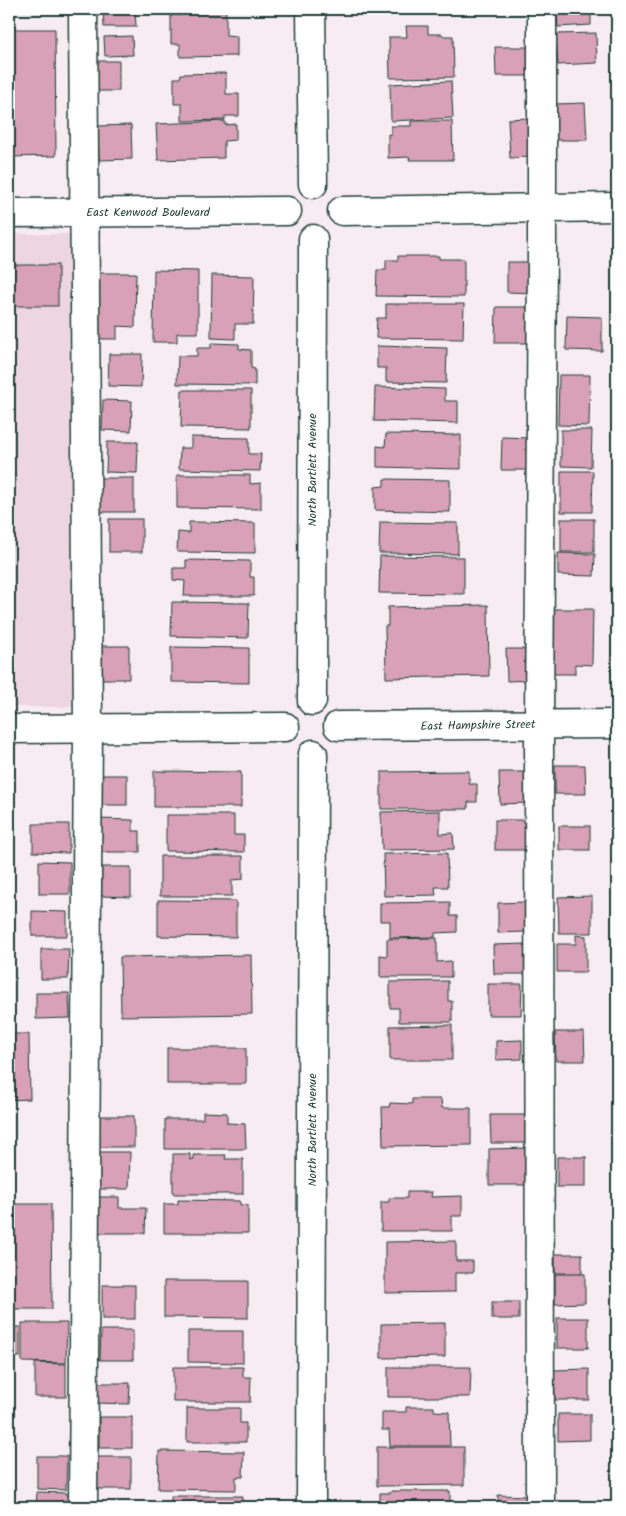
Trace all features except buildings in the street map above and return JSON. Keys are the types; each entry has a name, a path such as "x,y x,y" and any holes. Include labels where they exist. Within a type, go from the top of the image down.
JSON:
{"street":[{"path":"83,9 88,729 83,1507"},
{"path":"312,9 313,184"},
{"path":"540,1507 539,724 542,9"},
{"path":"313,184 330,189 340,202 342,211 336,228 330,234 313,239 297,233 291,227 287,211 292,196 305,186 313,184"},
{"path":"342,211 617,207"},
{"name":"East Kenwood Boulevard","path":"9,213 287,211"},
{"name":"North Bartlett Avenue","path":"312,701 313,239"},
{"path":"312,701 323,703 329,707 338,726 337,734 330,746 313,754 303,753 291,745 287,738 285,727 290,711 302,703 312,701"},
{"name":"East Hampshire Street","path":"338,726 617,724"},
{"path":"9,729 285,727"},
{"name":"North Bartlett Avenue","path":"311,1507 313,754"}],"shaded area":[{"path":"9,234 74,234 73,707 9,707"}]}
